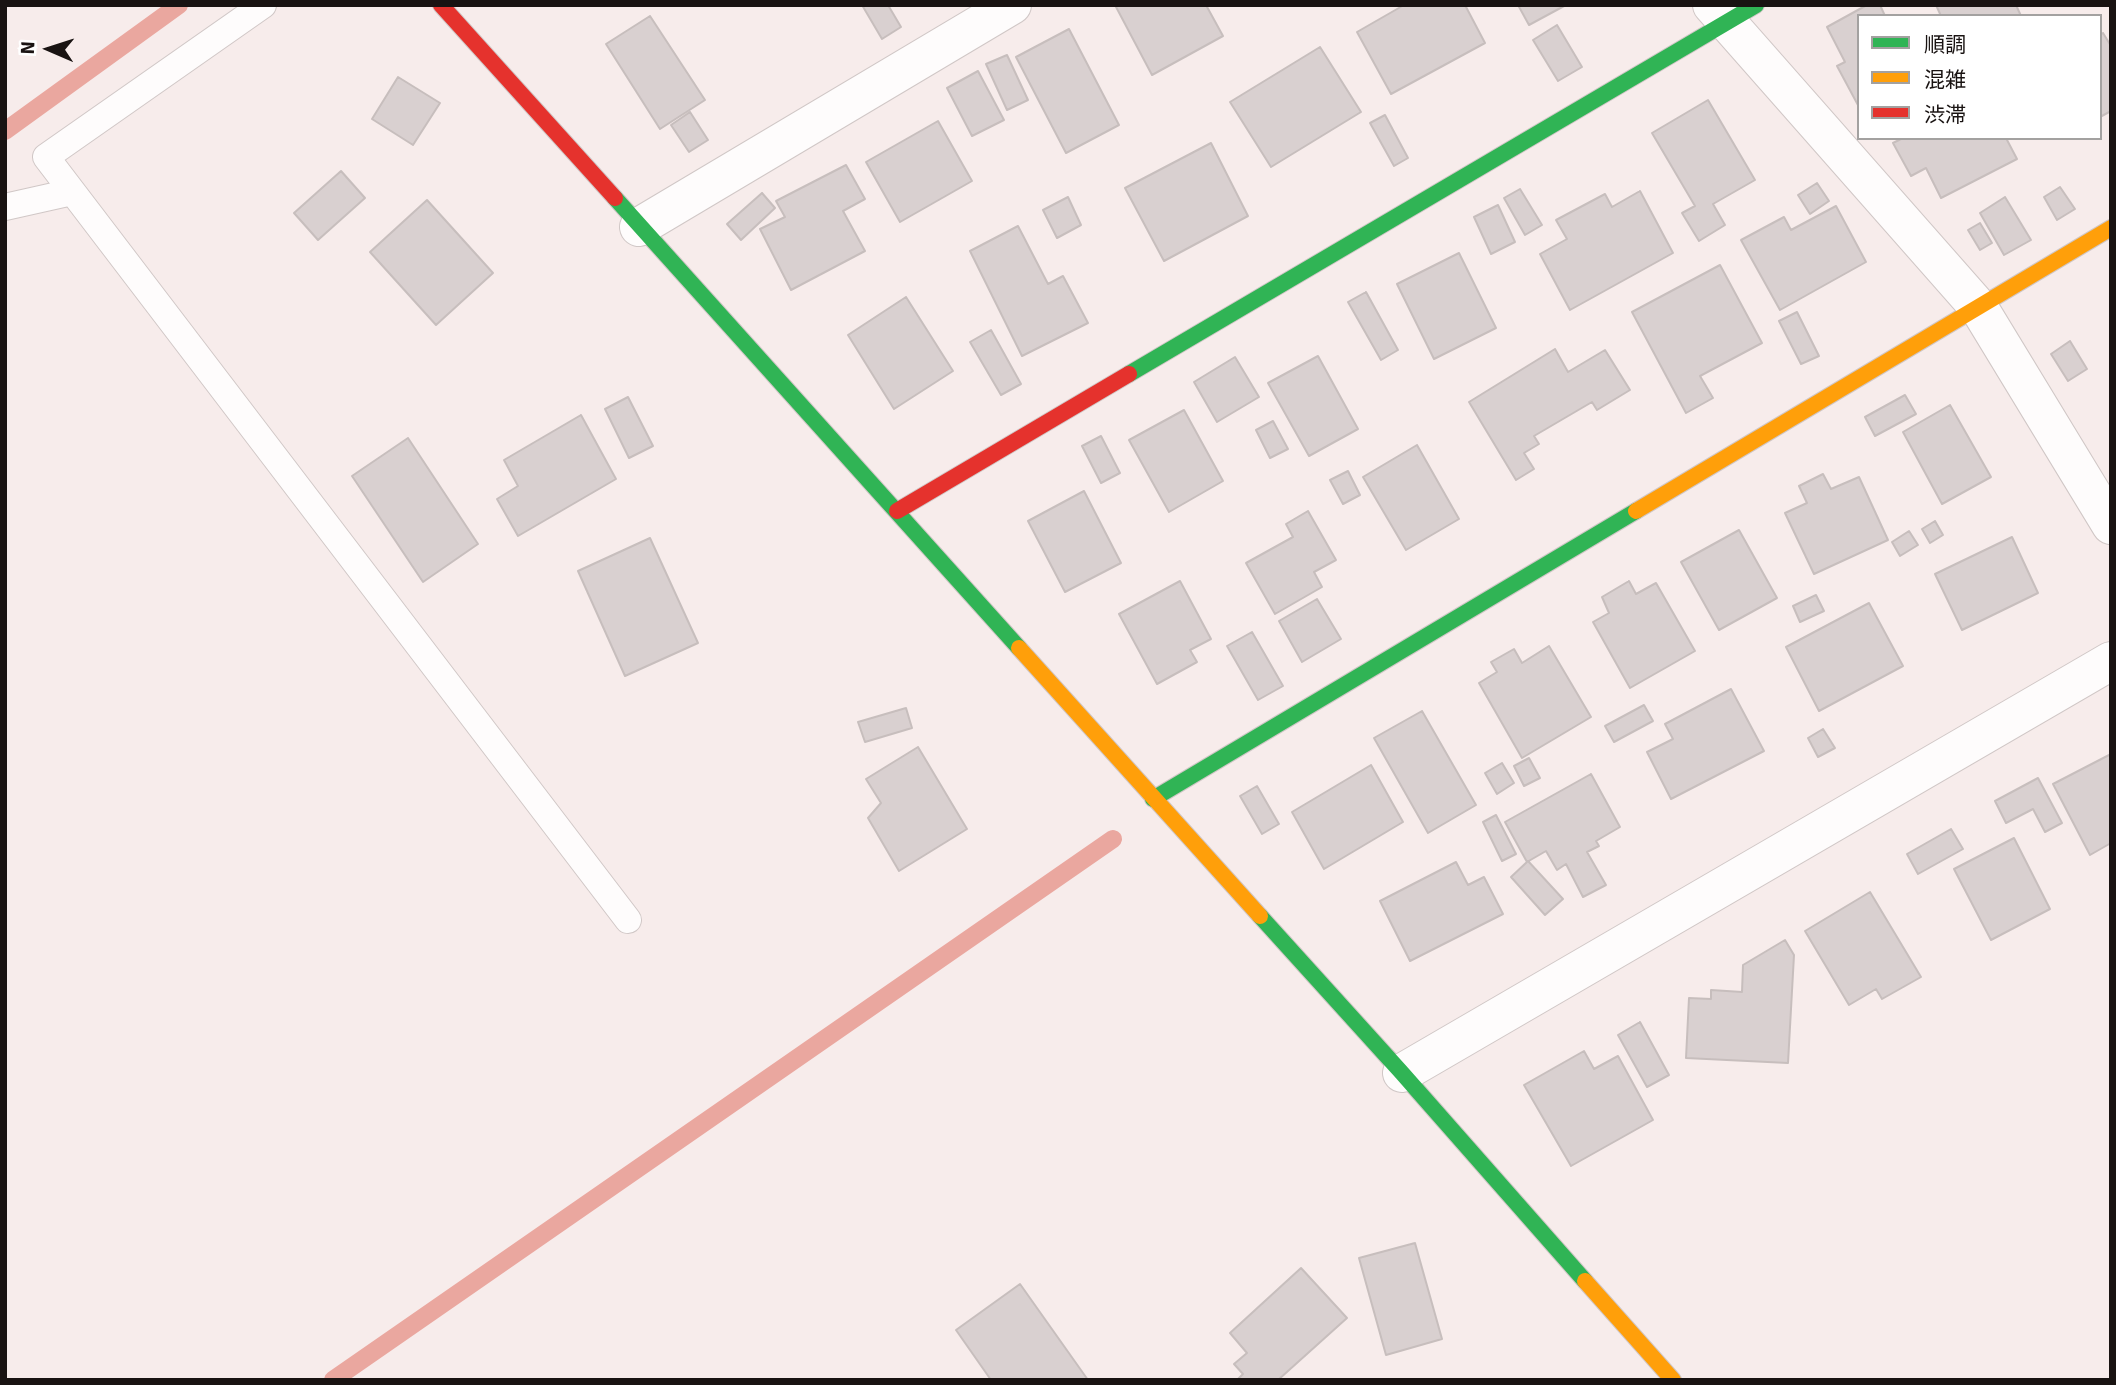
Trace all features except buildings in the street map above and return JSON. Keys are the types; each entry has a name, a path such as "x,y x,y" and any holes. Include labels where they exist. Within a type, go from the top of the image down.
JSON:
{"street":[{"path":"441,5 1402,1073 1673,1380"},
{"path":"639,227 1012,5"},
{"path":"897,511 1732,11 1979,308 2111,525"},
{"path":"1153,799 2111,228"},
{"path":"1402,1073 2111,661"}],"lane":[{"path":"263,5 46,157 628,919"},
{"path":"5,207 72,192"}],"waterway":[{"path":"5,131 179,5"},
{"path":"333,1380 1113,839"}],"traffic: fast":[{"path":"1129,374 1756,5"},
{"path":"615,198 1019,648"},
{"path":"1153,799 1636,511"},
{"path":"1260,916 1585,1281"}],"traffic: slow":[{"path":"1636,511 2111,228"},
{"path":"1019,648 1260,916"},
{"path":"1585,1281 1673,1380"}],"traffic: jam":[{"path":"441,5 615,198"},
{"path":"897,511 1129,374"}]}
